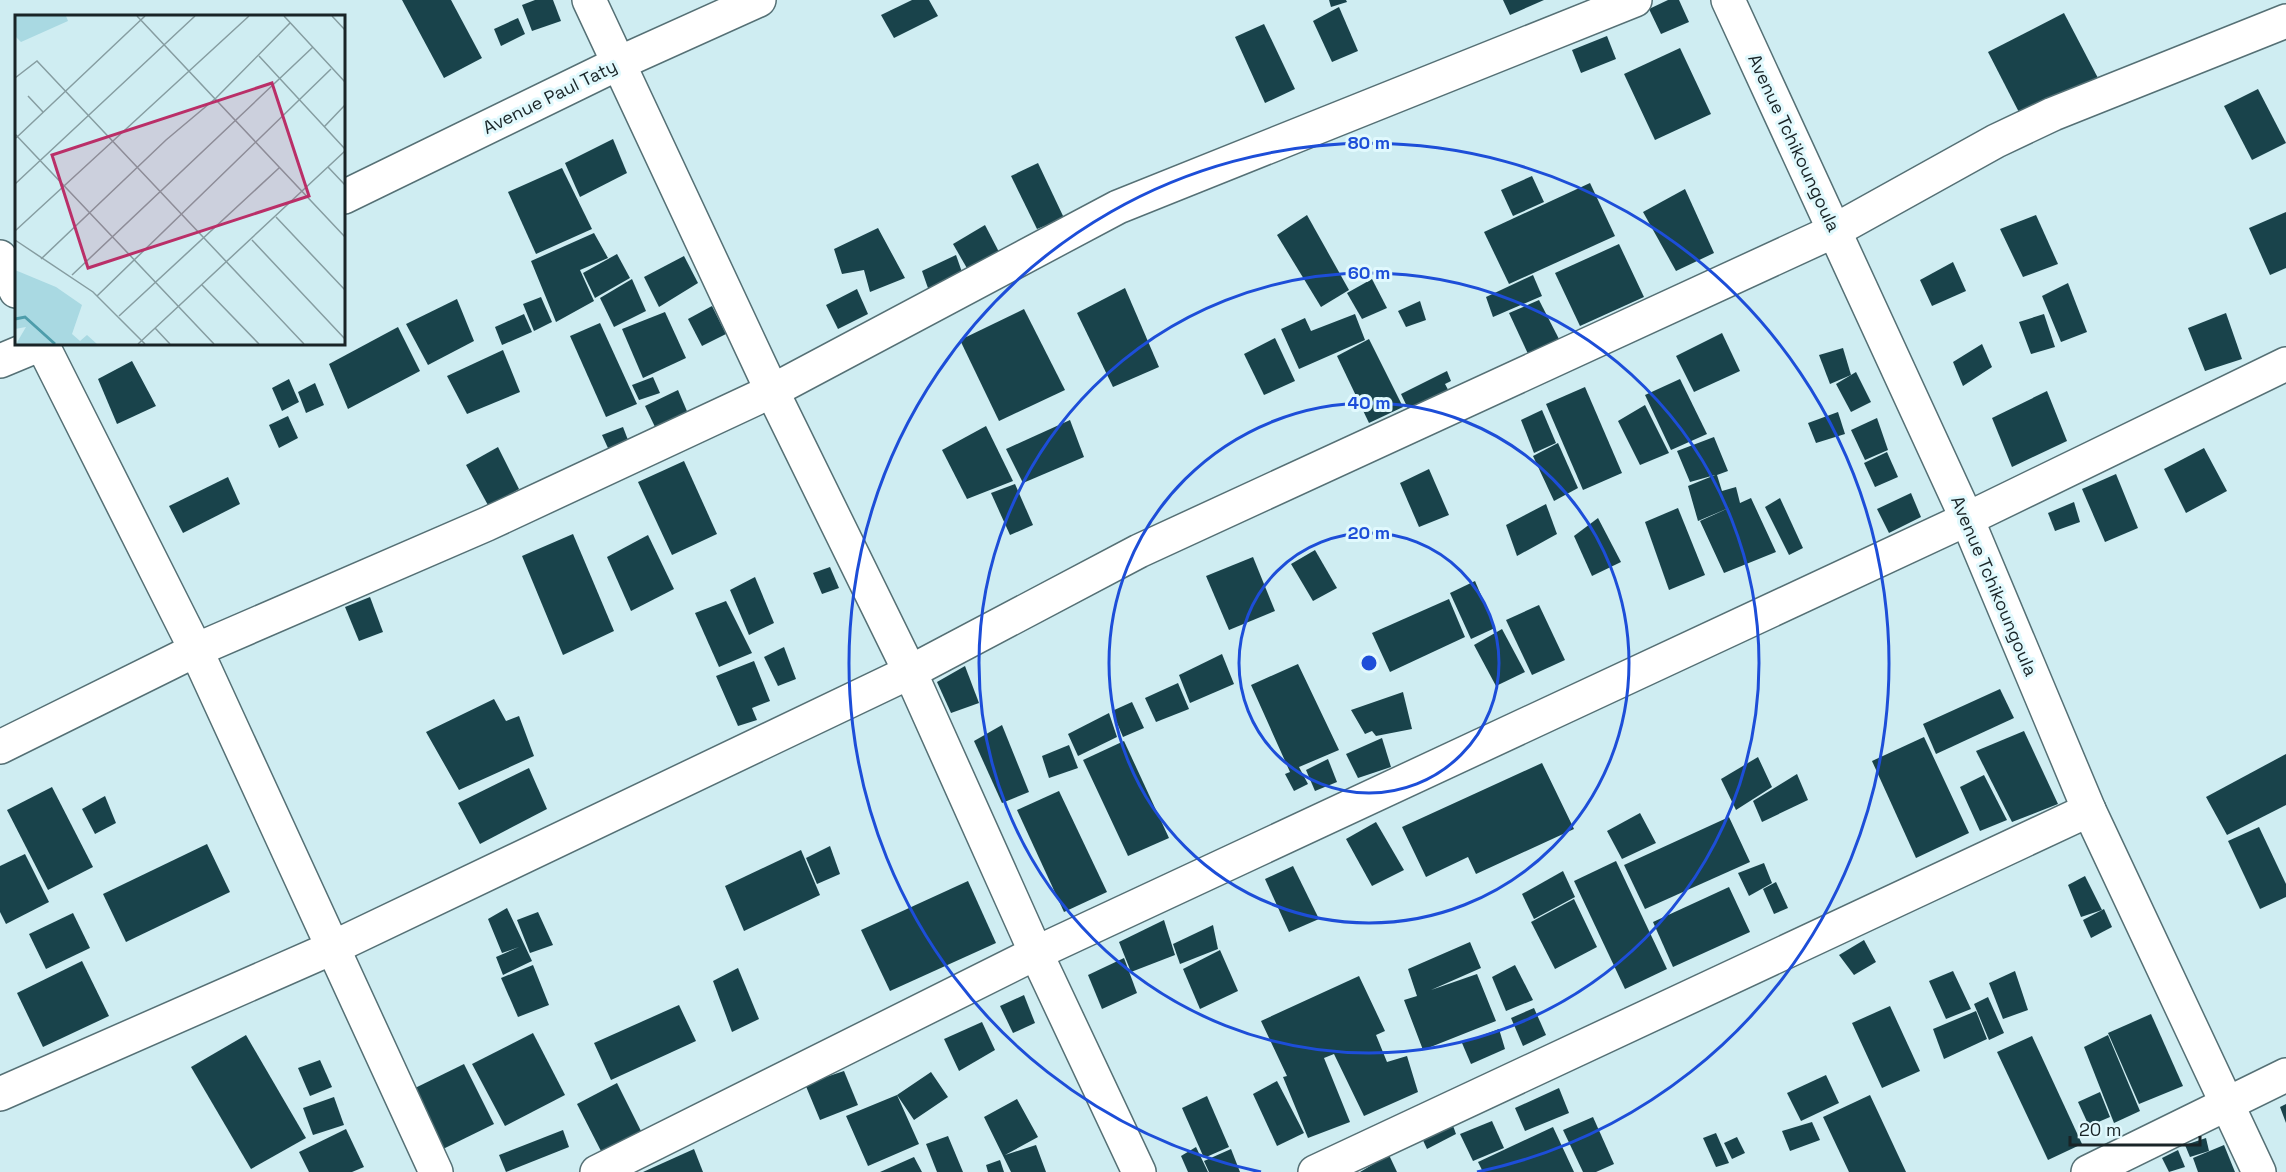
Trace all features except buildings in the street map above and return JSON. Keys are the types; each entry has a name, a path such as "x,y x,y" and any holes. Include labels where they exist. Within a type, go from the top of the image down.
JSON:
{"street":[{"path":"589,0 772,391 910,672 1036,953 1139,1172"},
{"name":"Avenue Paul Taty","path":"345,197 617,64 759,0"},
{"path":"0,747 196,650 488,524 772,391 1118,207 1635,0"},
{"name":"Avenue Tchikoungoula","path":"1728,0 1967,519 2090,810 2259,1172"},
{"path":"0,1094 332,948 910,672 1139,550 1834,231 1996,141 2054,114 2286,21"},
{"path":"0,257 15,289"},
{"path":"0,361 40,345"},
{"path":"43,345 196,650 436,1172"},
{"path":"597,1172 1036,953 1967,519 2286,364"},
{"path":"1315,1172 2090,810"},
{"path":"2088,1172 2286,1076"}]}
